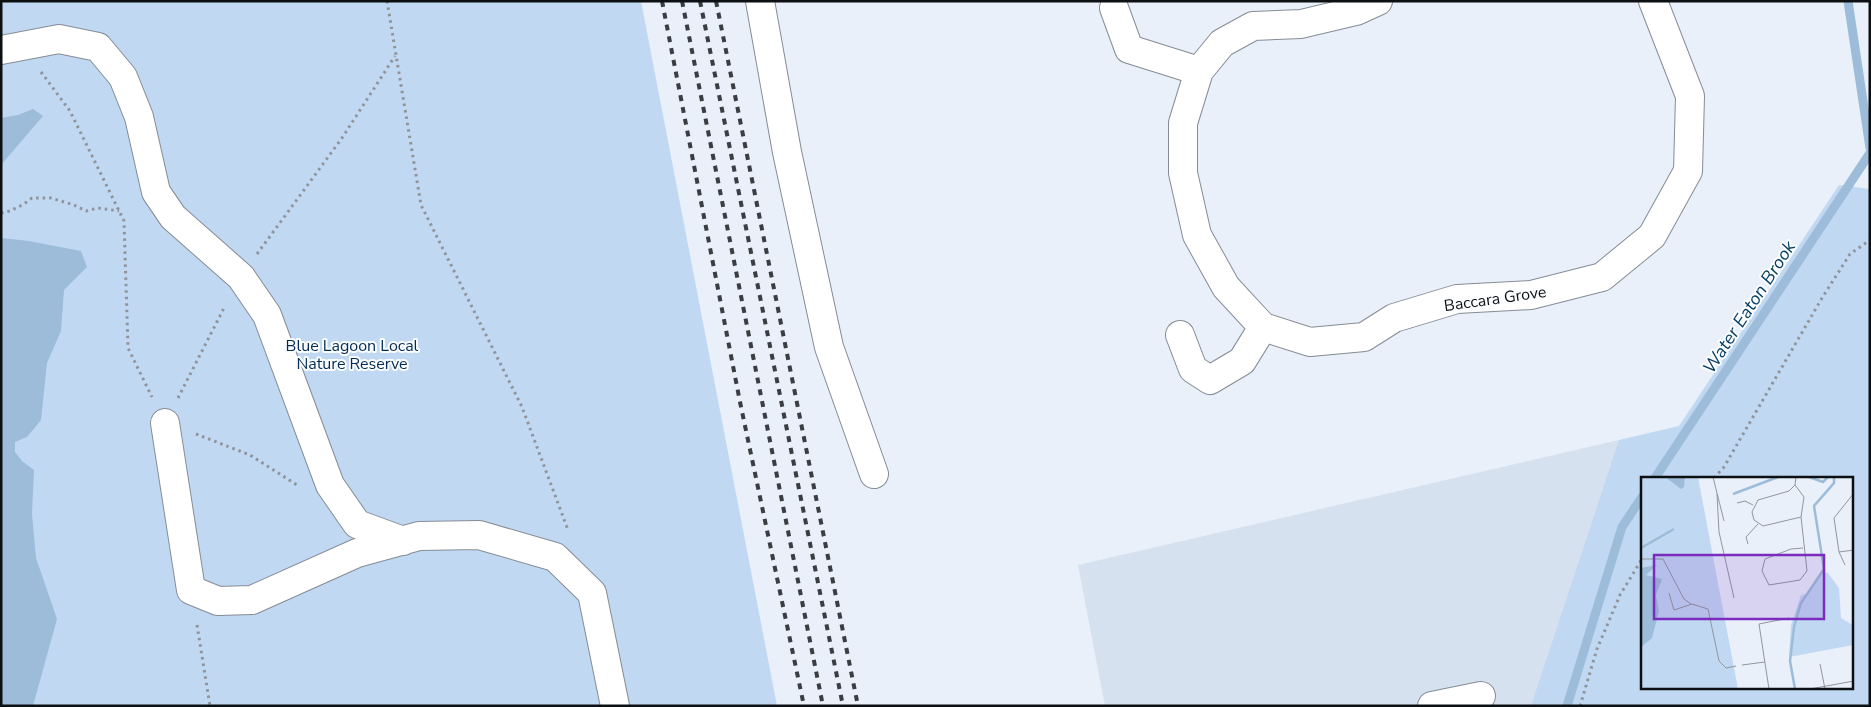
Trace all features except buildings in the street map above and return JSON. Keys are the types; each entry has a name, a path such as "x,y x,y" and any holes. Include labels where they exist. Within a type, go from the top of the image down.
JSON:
{"street":[{"path":"760,1 787,152 829,347 874,474"},
{"name":"Baccara Grove","path":"1378,1 1356,11 1301,24 1253,26 1222,43 1199,71 1183,123 1183,173 1197,235 1226,288 1263,327 1310,342 1364,337 1394,318 1457,300 1531,295 1602,277 1652,236 1688,171 1690,96 1653,1"},
{"path":"1114,8 1129,49 1199,71"},
{"path":"11,48 59,39 98,47 124,77 139,117 156,192 173,217 241,276 267,315 330,485 358,524 403,541"},
{"path":"1180,335 1193,369 1210,380 1242,361 1263,327"},
{"path":"165,422 191,590 218,601 252,600 357,553 419,536 479,535 555,556 592,593 615,706"},
{"path":"1432,706 1482,696"}],"path":[{"path":"387,1 420,205 522,407 571,537"},
{"path":"11,48 70,111 120,211 124,221 128,348 165,422 250,455 300,487"},
{"path":"165,422 241,276 342,138 396,56"},
{"path":"1,212 10,211 32,198 51,198 86,211 98,208 120,211"},
{"path":"1715,477 1724,467 1822,298 1850,254 1870,240"},
{"path":"1580,706 1597,649 1620,594 1641,561"},
{"path":"191,590 210,706"}],"shaded area":[{"path":"33,109 43,116 1,165 1,118 18,115"},
{"path":"1,238 29,241 81,251 87,267 64,290 61,331 47,363 41,420 27,437 15,442 15,452 22,461 34,470 32,514 36,558 57,619 33,706 1,706"},
{"path":"1619,440 1548,706 1105,706 1078,565"}],"green space":[{"name":"Blue Lagoon Local Nature Reserve","path":"1,1 641,1 777,706 1,706"},
{"path":"1839,185 1870,189 1870,706 1531,706 1619,440 1679,426"}],"waterway":[{"name":"Water Eaton Brook","path":"1848,1 1870,148"},
{"name":"Water Eaton Brook","path":"1656,477 1870,153"},
{"name":"Water Eaton Brook","path":"1567,706 1622,527 1641,498"}],"railway":[{"path":"662,1 740,402 804,706"},
{"path":"682,1 823,706"},
{"path":"700,1 843,706"},
{"path":"716,1 858,706"}]}
